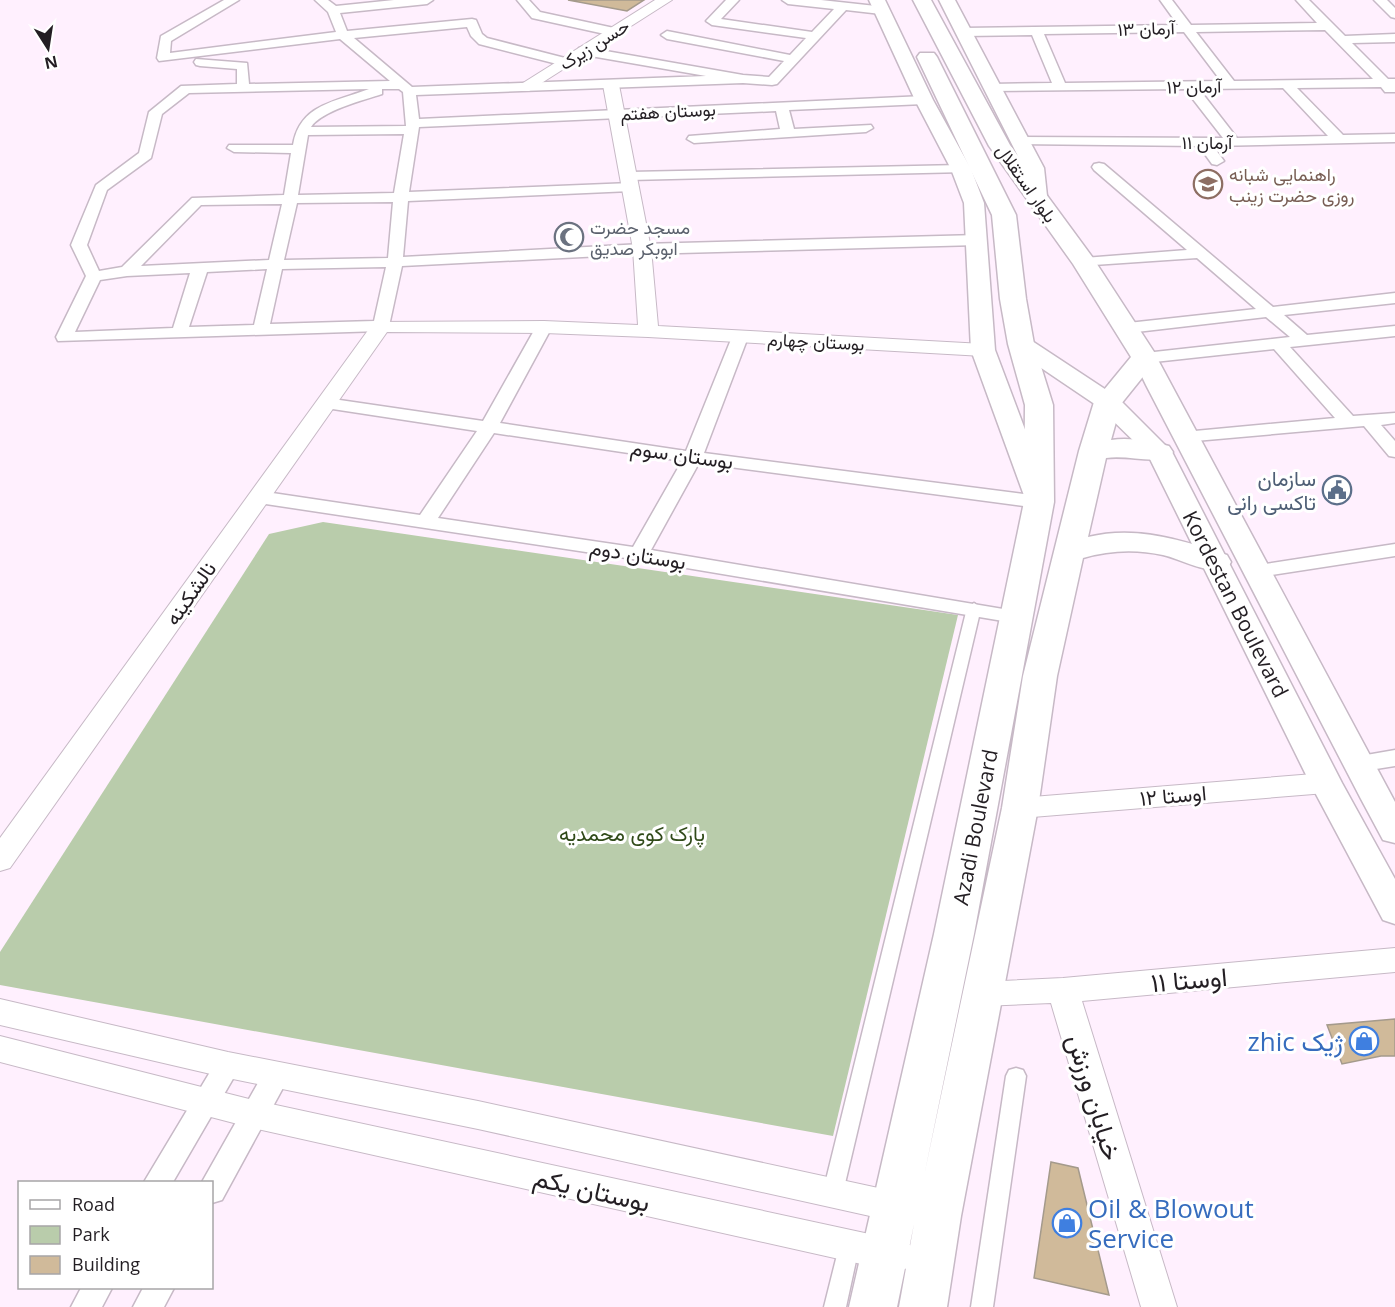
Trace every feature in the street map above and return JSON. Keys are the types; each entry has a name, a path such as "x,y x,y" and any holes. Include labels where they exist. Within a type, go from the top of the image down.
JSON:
{"main road":[{"name":"بلوار استقلال","path":"922,0 1000,146 1084,263 1128,328 1145,358"},
{"path":"947,0 1034,168 1037,196"},
{"name":"بلوار استقلال","path":"886,3 1004,215 1021,344"},
{"path":"886,3 924,100 961,169 974,203 983,350 1039,502"},
{"name":"Kordestan Boulevard","path":"1021,344 1108,402 1159,452 1326,783 1395,911"},
{"name":"Azadi Boulevard","path":"873,1307 866,1250 894,1206 952,945 1039,502 1040,405 1021,344"},
{"name":"Kordestan Boulevard","path":"1145,358 1184,437 1259,571 1357,764 1395,831"},
{"name":"Azadi Boulevard","path":"923,1307 938,1216 1020,808 1040,676 1069,552 1093,451 1108,402 1145,358"},
{"path":"1093,451 1120,447 1159,452"},
{"path":"1069,552 1105,543 1135,542 1165,545 1216,562"}],"street":[{"path":"163,58 165,39 233,0"},
{"path":"94,276 64,336 381,326 396,262 401,197 412,126 405,88 343,35 333,10 321,0"},
{"path":"333,10 427,0"},
{"path":"524,0 536,15 614,32"},
{"name":"حسن زیرک","path":"523,88 665,0"},
{"path":"733,0 712,21 817,36"},
{"path":"788,0 843,6 886,3"},
{"path":"1167,0 1230,85"},
{"path":"1302,0 1341,40 1389,83 1395,93"},
{"path":"1380,0 1395,14"},
{"path":"584,51 772,81 843,6"},
{"path":"163,58 343,35 472,23 477,36 483,41 565,62"},
{"name":"آرمان ۱۳","path":"964,32 1187,27 1328,27"},
{"path":"1036,32 1060,87"},
{"path":"667,35 793,59"},
{"path":"1341,40 1395,38"},
{"path":"163,58 243,66 296,41"},
{"path":"243,66 243,87"},
{"path":"94,276 79,245 100,188 146,155 156,112 186,89 243,87 523,88 743,78"},
{"name":"آرمان ۱۲","path":"992,88 1389,83"},
{"path":"611,85 642,249 648,332"},
{"path":"1287,85 1339,140"},
{"path":"1190,87 1233,142"},
{"path":"261,329 290,200 298,148 302,131 309,119 320,112 405,88"},
{"name":"بوستان هفتم","path":"302,131 924,100"},
{"path":"781,106 788,133"},
{"path":"694,139 866,128"},
{"name":"آرمان ۱۱","path":"1020,141 1233,142 1395,138"},
{"path":"1203,142 1217,161"},
{"path":"234,148 298,148"},
{"path":"1099,167 1304,341"},
{"path":"127,271 197,201 401,197 630,181 961,169"},
{"path":"94,276 127,271 208,267 396,262 642,249 978,240"},
{"path":"1084,263 1200,253"},
{"path":"187,332 180,330 198,272 208,267"},
{"path":"1128,328 1395,298"},
{"name":"بوستان چهارم","path":"381,326 544,327 983,350"},
{"name":"نالشکینه","path":"0,860 381,326"},
{"path":"426,520 490,425 544,327"},
{"path":"1145,358 1395,331"},
{"path":"639,554 693,456 740,337"},
{"path":"1278,344 1348,422"},
{"name":"بوستان سوم","path":"326,403 693,456 1039,502"},
{"path":"1184,437 1395,418"},
{"path":"1368,420 1395,452"},
{"name":"بوستان دوم","path":"259,497 426,520 974,608 1015,617"},
{"path":"1259,571 1395,550"},
{"path":"833,1192 974,608"},
{"path":"1357,764 1395,758"},
{"name":"اوستا ۱۲","path":"1020,808 1326,783"},
{"name":"اوستا ۱۱","path":"982,994 1063,990 1395,960"},
{"name":"خیابان ورزش","path":"1063,990 1158,1307"},
{"name":"بوستان یکم","path":"0,1012 228,1065 478,1115 938,1216"},
{"name":"بوستان یکم","path":"0,1049 253,1114 931,1263"},
{"path":"159,1181 228,1065"},
{"path":"213,1189 253,1114 277,1075"},
{"path":"982,1307 1016,1076"},
{"path":"835,1307 866,1250"},
{"path":"86,1307 96,1289"},
{"path":"148,1307 158,1289"}],"green space":[{"name":"پارک کوی محمدیه","path":"323,522 958,615 833,1136 0,985 0,952 269,534"}],"building":[{"path":"568,0 644,0 627,11"},
{"name":"zhic ژیک","path":"1395,1019 1395,1056 1381,1056 1342,1064 1327,1025"},
{"name":"Oil & Blowout Service","path":"1051,1162 1078,1168 1109,1295 1034,1278"}],"place":[{"name":"راهنمایی شبانه روزی حضرت زینب","path":"1208,184"},
{"name":"مسجد حضرت ابوبکر صدیق","path":"569,237"},
{"name":"سازمان تاکسی رانی","path":"1337,490"},
{"name":"zhic ژیک","path":"1364,1041"},
{"name":"Oil & Blowout Service","path":"1067,1223"}]}
